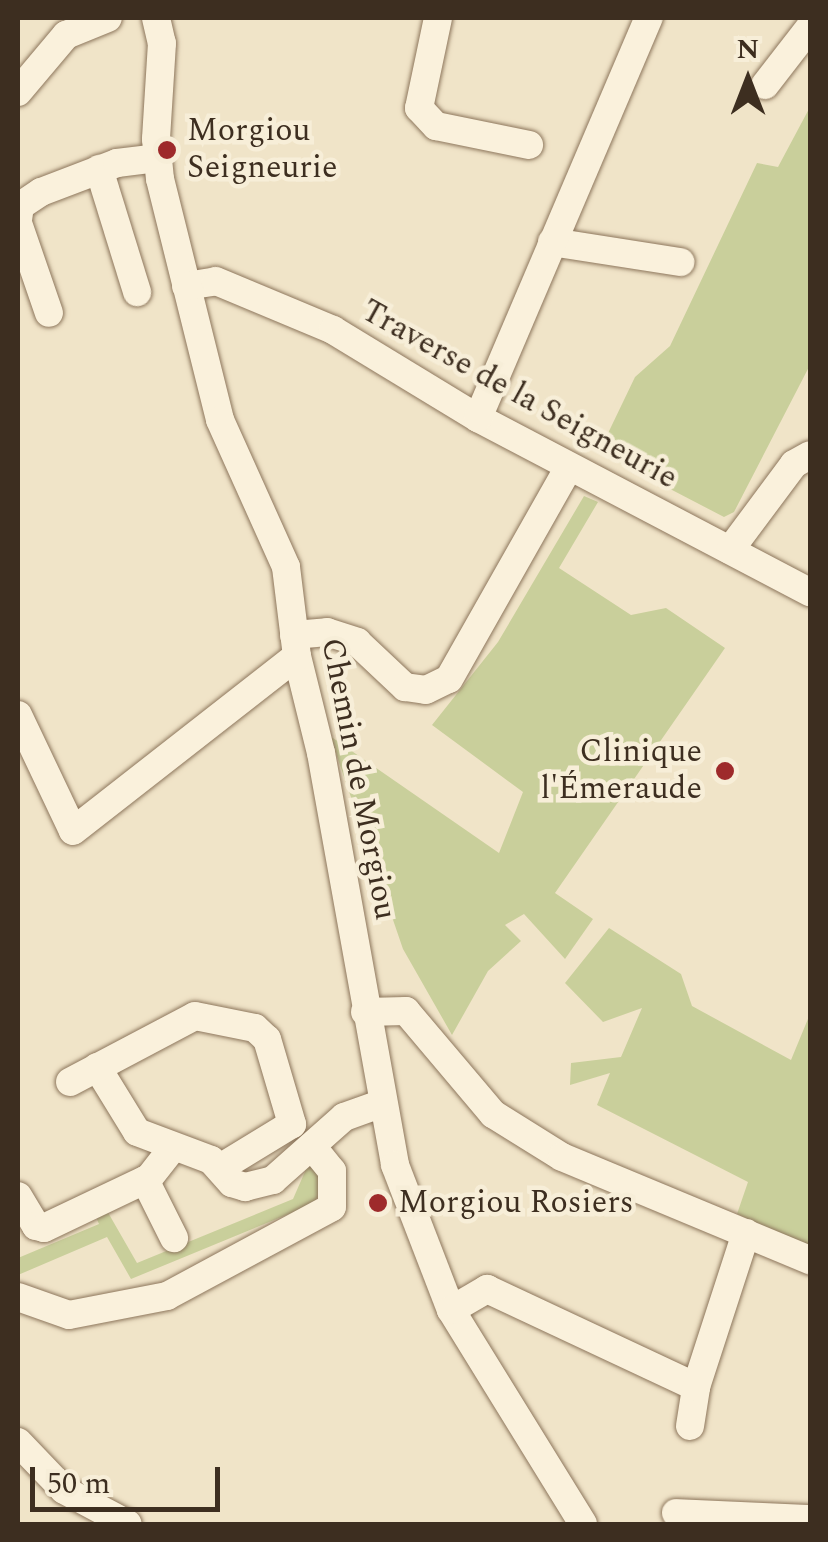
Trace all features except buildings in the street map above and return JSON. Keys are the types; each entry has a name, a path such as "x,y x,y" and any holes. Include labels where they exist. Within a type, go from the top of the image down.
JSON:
{"street":[{"path":"18,92 66,34 108,18"},
{"name":"Chemin de Morgiou","path":"156,18 162,43 157,158 220,420 286,567 296,646 321,752 364,1012 382,1102 418,1236 451,1310 583,1524"},
{"path":"438,18 419,108 436,126 529,145"},
{"path":"478,418 650,18"},
{"path":"764,85 810,27"},
{"path":"49,313 18,222 20,206 40,192 99,169 157,158"},
{"path":"99,169 137,292"},
{"path":"552,242 680,262"},
{"name":"Traverse de la Seigneurie","path":"186,286 216,282 263,298 332,330 478,418 810,592"},
{"path":"730,550 794,464 810,456"},
{"path":"18,716 73,831 296,646 327,632 357,642 405,687 426,690 449,679 569,467"},
{"path":"364,1012 406,1012 493,1114 562,1157 810,1260"},
{"path":"70,1082 195,1016 262,1032 292,1124 220,1168"},
{"path":"97,1067 136,1132 220,1168 232,1183 260,1186 344,1117 382,1102"},
{"path":"18,1297 50,1312 102,1313 156,1300 220,1269 332,1207 332,1171 312,1146"},
{"path":"18,1196 36,1226 44,1228 145,1180 173,1147"},
{"path":"145,1180 174,1238"},
{"path":"690,1426 696,1387 746,1232"},
{"path":"451,1310 487,1289 696,1387"},
{"path":"18,1442 64,1490 128,1524"},
{"path":"676,1513 810,1518"}],"green space":[{"path":"810,107 810,365 734,512 724,517 599,452 635,377 670,346 757,163 778,167"},
{"path":"584,496 598,502 559,568 631,615 666,608 725,648 555,893 593,919 565,959 524,914 505,925 521,941 488,971 452,1035 403,949 330,736 499,853 523,792 432,725 498,642"},
{"path":"609,928 681,974 692,1006 791,1060 810,1014 810,1247 737,1214 748,1182 597,1105 610,1073 570,1085 571,1063 621,1057 642,1008 603,1022 565,983"},
{"path":"316,1165 321,1192 313,1204 131,1279 107,1237 18,1275 18,1258 99,1224 95,1215 106,1209 137,1263 293,1199 307,1167"}],"place":[{"name":"Morgiou Seigneurie","path":"167,150"},
{"name":"Clinique l'Émeraude","path":"725,771"},
{"name":"Morgiou Rosiers","path":"378,1203"}]}
